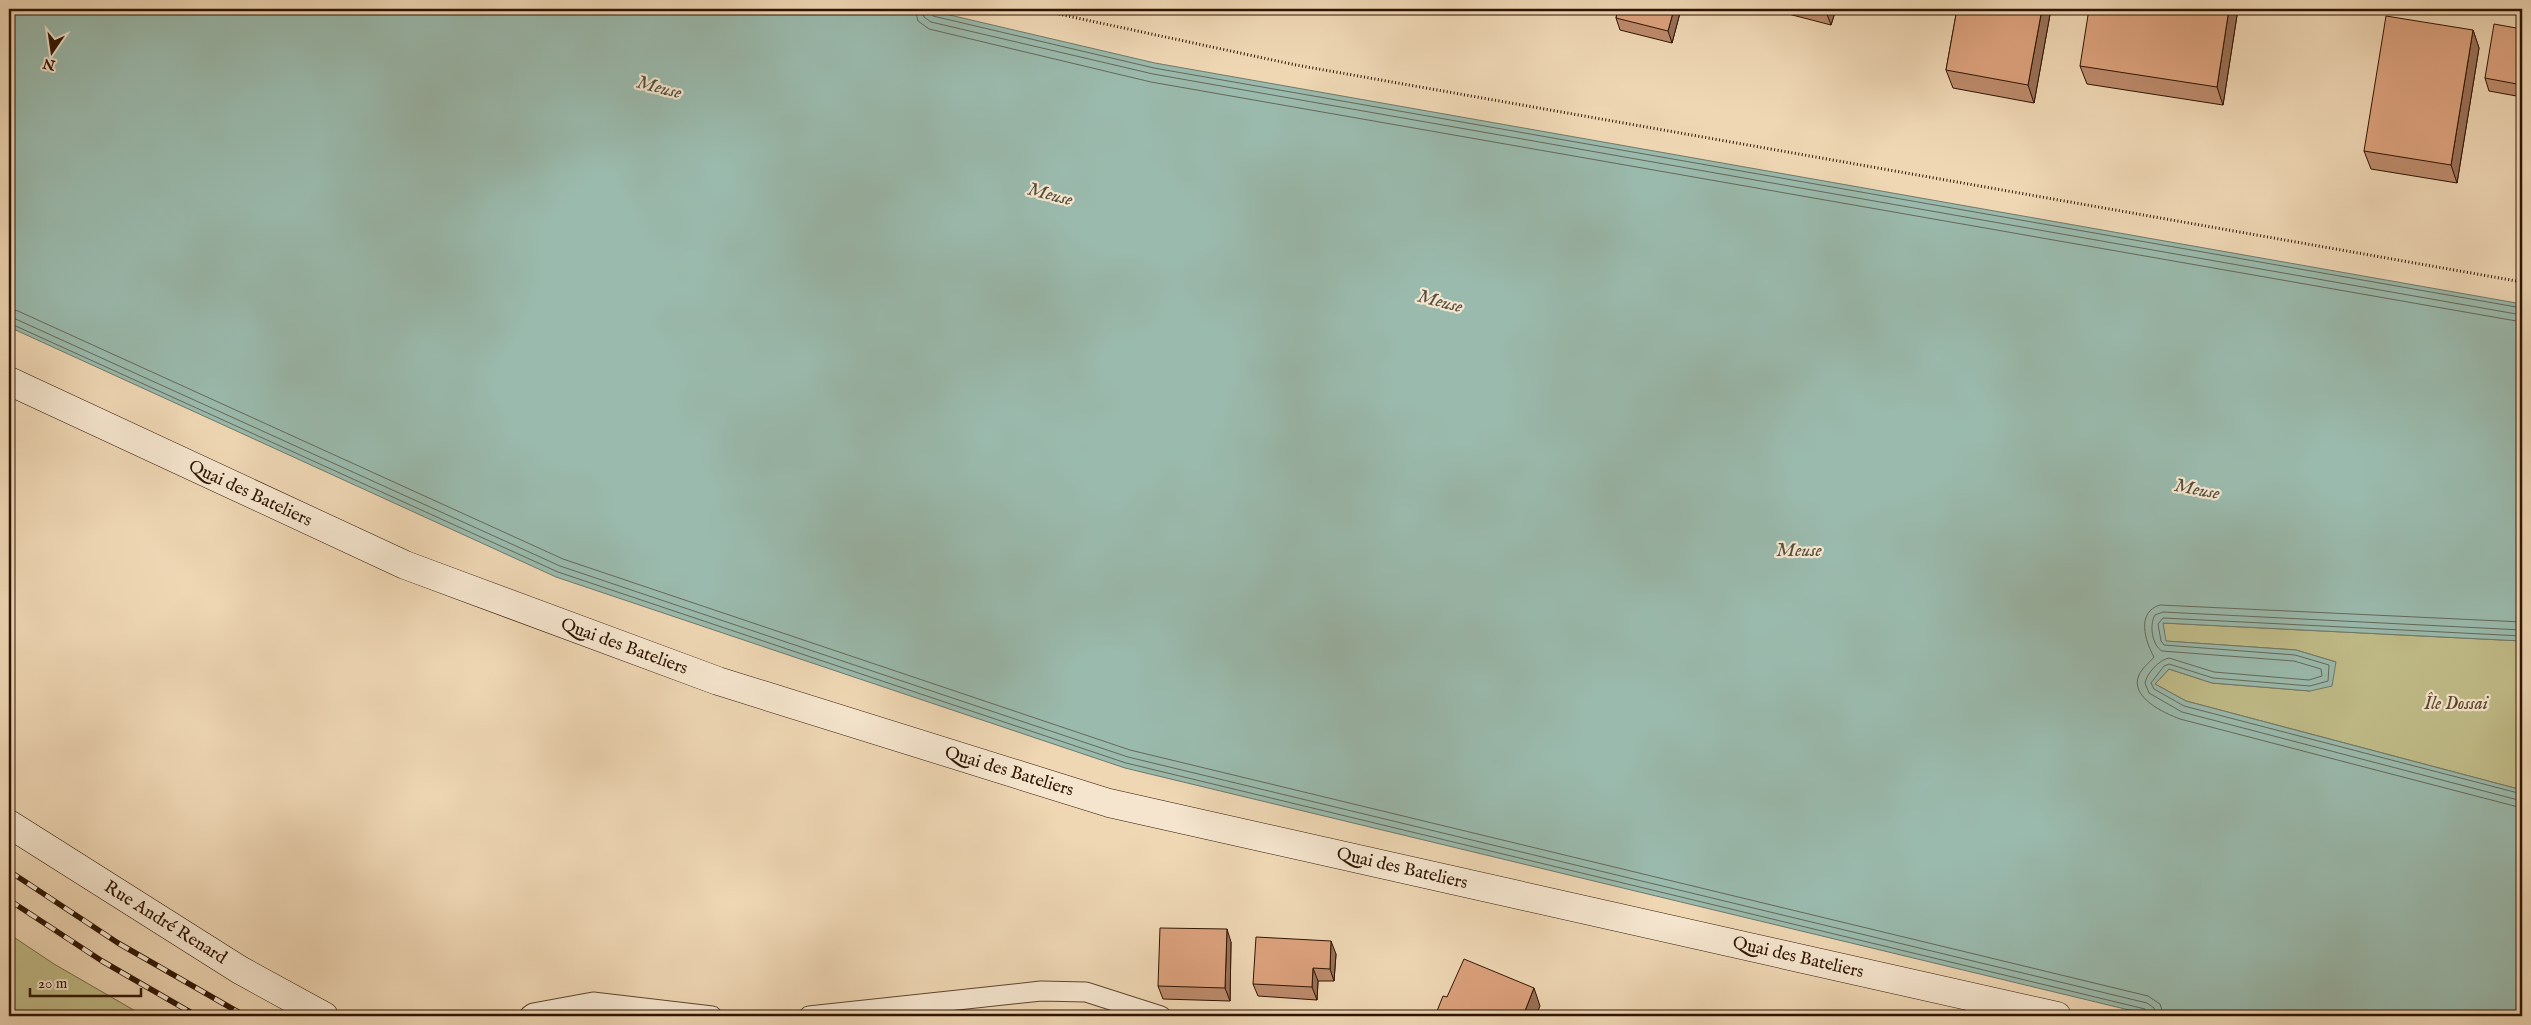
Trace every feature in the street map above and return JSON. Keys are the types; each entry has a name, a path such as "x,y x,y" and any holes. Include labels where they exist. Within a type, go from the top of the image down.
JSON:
{"street":[{"name":"Quai des Bateliers","path":"9,381 405,565 718,681 1109,803 2057,1016"},
{"name":"Rue André Renard","path":"9,824 240,970 324,1016"}],"lane":[{"path":"809,1016 1042,992 1086,992 1161,1016"},
{"path":"529,1016 533,1013 593,1002 712,1016"}],"path":[{"path":"1035,9 1296,65 2522,282"}],"green space":[{"name":"Île Dossai","path":"2163,623 2522,641 2522,790 2186,701 2155,684 2169,669 2212,683 2310,691 2336,662 2296,650 2165,641"},
{"path":"9,934 54,964 144,1016 9,1016"}],"water":[{"name":"Meuse","path":"9,9 924,9 1155,63 2522,304 2522,641 2163,623 2166,641 2296,650 2336,662 2332,686 2310,691 2212,683 2169,669 2155,684 2186,701 2522,790 2522,1016 2154,1016 1125,768 556,577 9,327"}],"building":[{"path":"1618,9 1674,9 1668,31 1616,18"},
{"path":"1957,9 2042,9 2028,85 1946,70"},
{"path":"2089,9 2119,12 2119,9 2229,9 2217,87 2080,66"},
{"path":"2386,16 2473,30 2451,165 2364,151"},
{"path":"2494,24 2522,29 2522,85 2485,78"},
{"path":"1160,928 1227,929 1225,988 1158,986"},
{"path":"1256,937 1331,941 1330,969 1313,968 1312,987 1253,984"},
{"path":"1464,959 1534,988 1523,1016 1435,1016 1443,996 1447,997"}],"railway":[{"path":"9,871 118,943 245,1016"},
{"path":"9,900 102,961 197,1016"}]}
